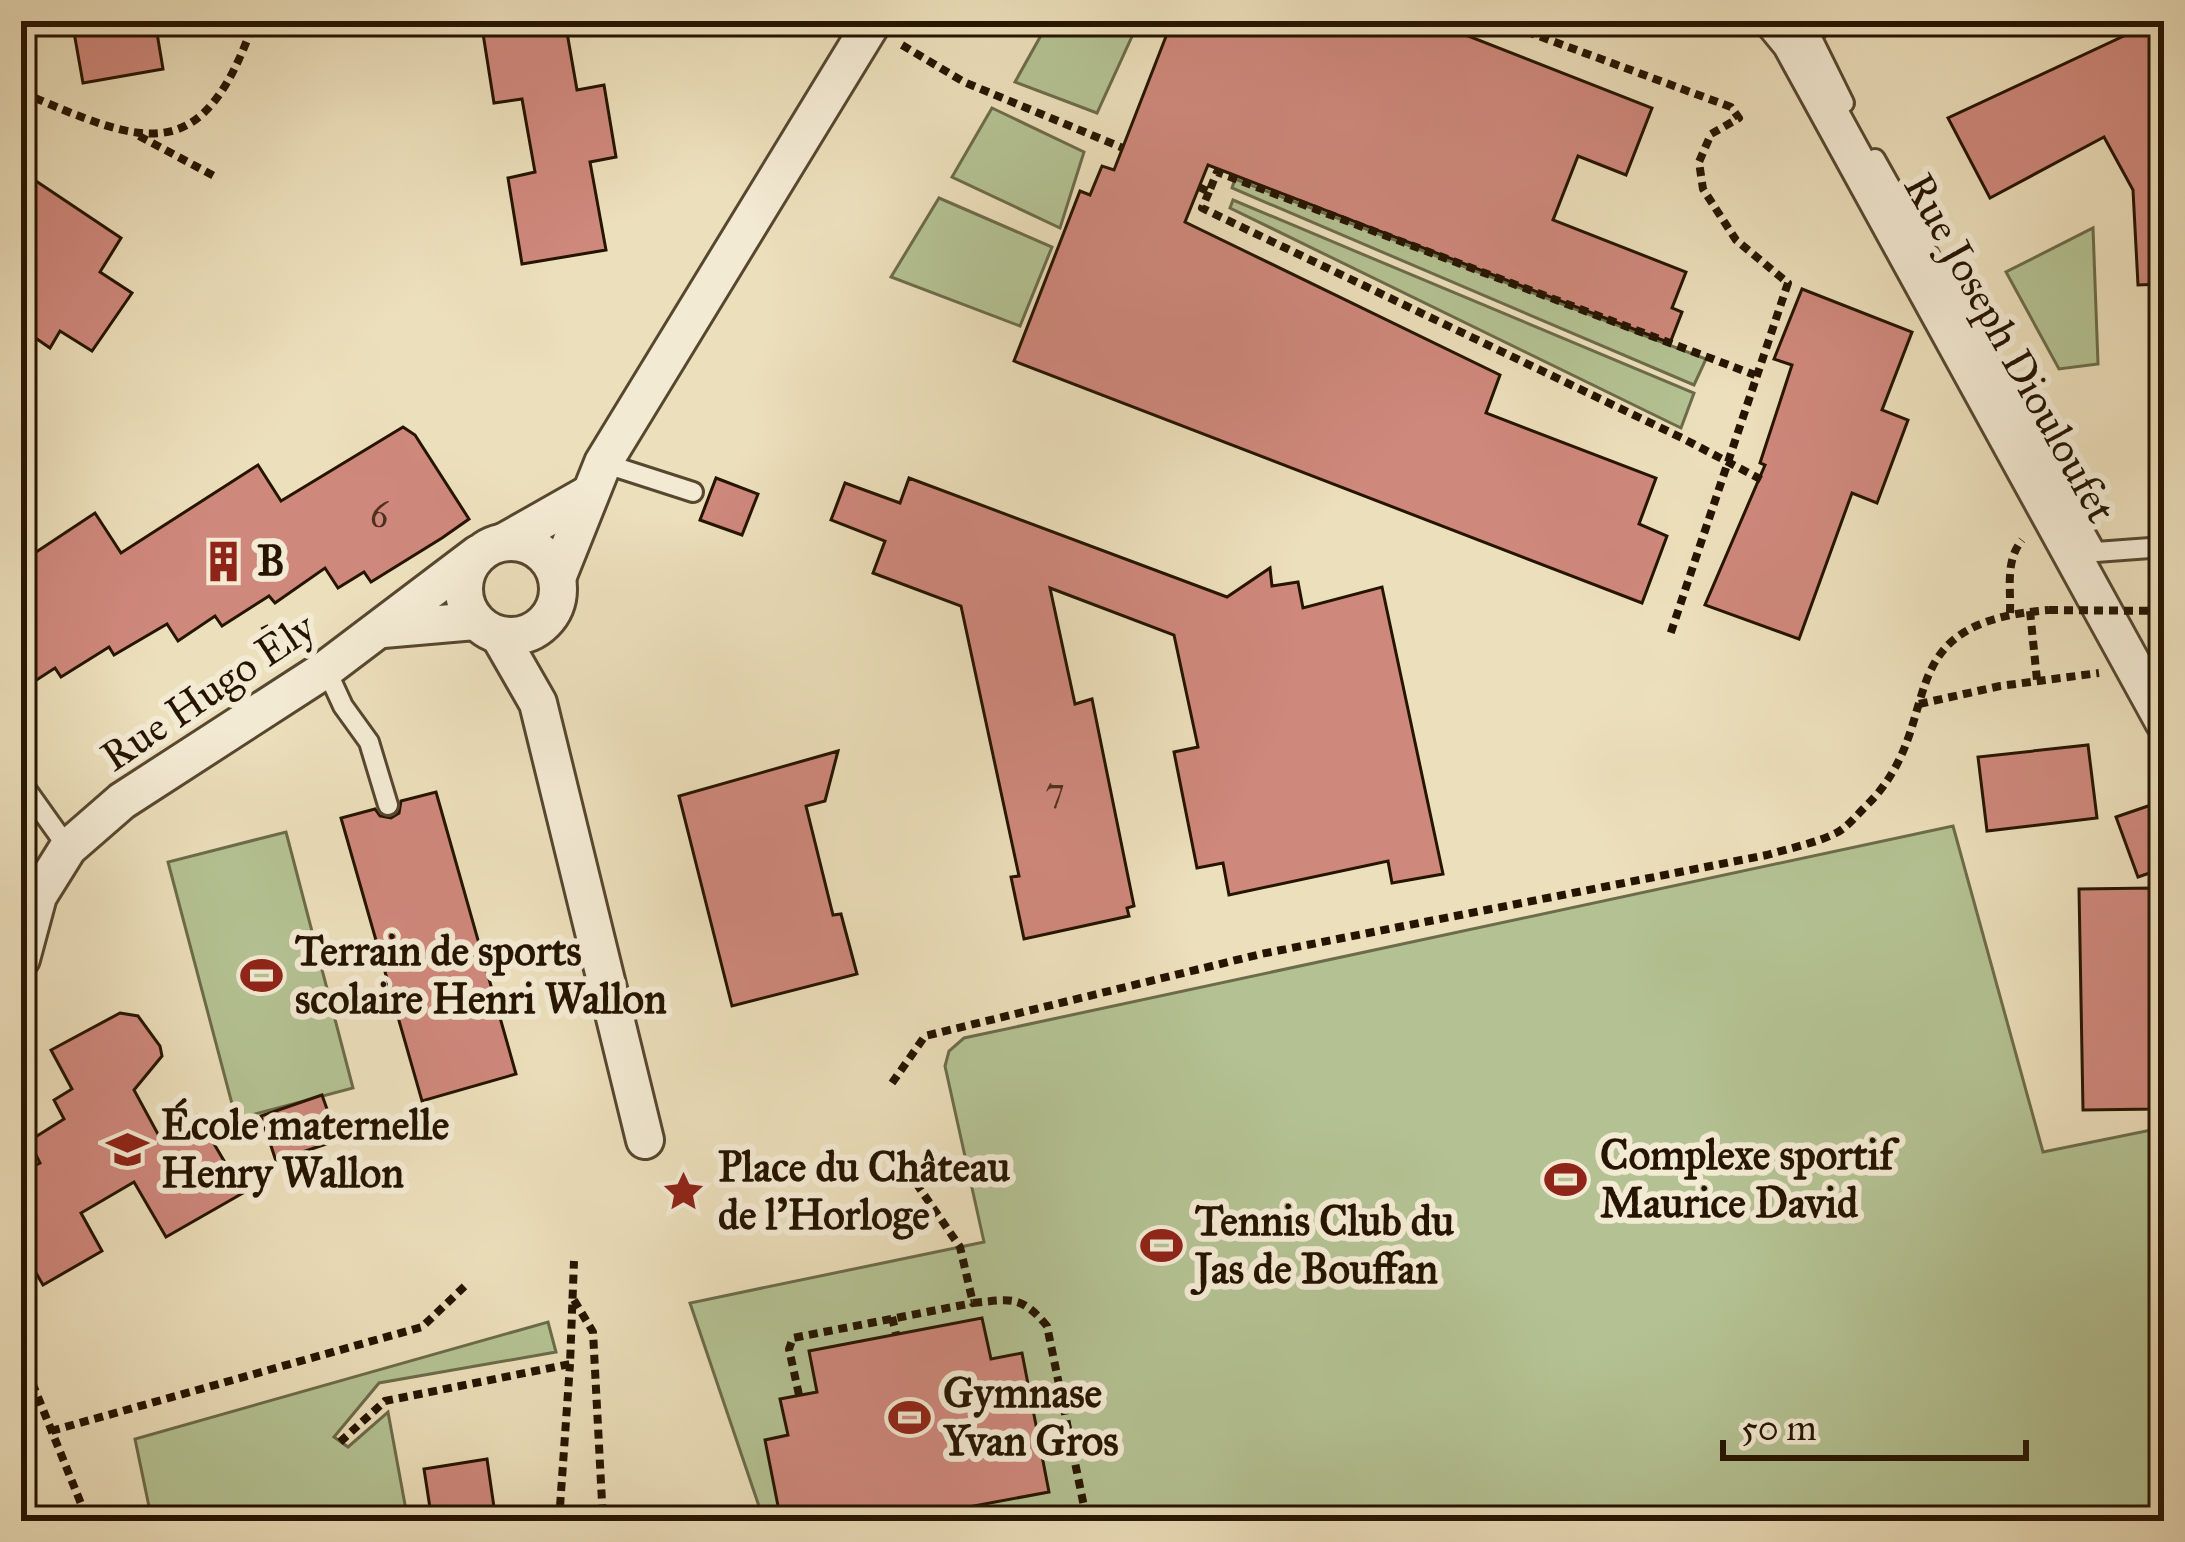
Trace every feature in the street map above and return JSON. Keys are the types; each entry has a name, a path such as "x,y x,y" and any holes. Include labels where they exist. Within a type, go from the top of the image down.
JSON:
{"street":[{"path":"557,578 595,479 871,24"},
{"name":"Rue Joseph Diouloufet","path":"1791,32 2164,722"},
{"name":"Rue Hugo Ely","path":"21,959 38,896 68,848 122,801 326,669 491,548 595,479"},
{"path":"538,703 463,594 469,566 491,548 531,546 552,565 557,578 558,593 546,621 538,703 645,1140"},
{"path":"487,628 525,634 546,621"},
{"name":"Rue Hugo Ely","path":"382,629 487,628"}],"lane":[{"path":"1833,21 1791,32 1843,102 2096,552 2164,547"},
{"path":"595,479 693,492"},
{"path":"326,669 343,706 369,742 388,805"},
{"path":"21,782 68,848"}],"path":[{"path":"138,135 179,128 206,113 237,69 254,21"},
{"path":"1498,21 1731,107 1738,118 1711,134 1699,162 1703,189 1736,240 1788,283 1669,638"},
{"path":"871,24 964,82 1123,148"},
{"path":"21,92 104,127 138,135 218,178"},
{"path":"1755,375 1217,172 1202,208 1766,482"},
{"path":"1199,187 1209,192"},
{"path":"2010,613 2013,552 2051,519"},
{"path":"2030,611 2037,680"},
{"path":"892,1083 925,1036 1262,955 1767,855 1841,831 1878,794 1900,759 1932,664 1946,643 1979,623 2010,613 2164,611"},
{"path":"264,626 273,644"},
{"path":"1918,704 2072,674 2138,673"},
{"path":"916,1183 960,1247 973,1303"},
{"path":"559,1521 574,1261"},
{"path":"51,1431 422,1327 466,1286"},
{"path":"572,1298 593,1332 603,1521"},
{"path":"799,1395 789,1349 793,1338 973,1303 1012,1299 1029,1305 1047,1326 1087,1521"},
{"path":"892,1317 896,1334"},
{"path":"21,1355 88,1521"},
{"path":"340,1442 385,1400 570,1364"}],"green space":[{"path":"1049,21 1139,21 1097,113 1015,82"},
{"path":"992,108 1084,152 1060,228 952,177"},
{"path":"1235,179 1706,359 1694,385 1232,188"},
{"path":"939,198 1052,247 1020,326 891,277"},
{"path":"1233,200 1694,393 1681,428 1230,208"},
{"path":"2093,228 2098,364 2059,369 2006,272"},
{"name":"Complexe sportif Maurice David","path":"1953,826 2043,1152 2156,1129 2164,1205 2164,1521 764,1521 690,1303 984,1242 945,1066 949,1051 964,1038"},
{"name":"Terrain de sports scolaire Henri Wallon","path":"286,832 353,1088 236,1119 168,862"},
{"path":"548,1322 556,1352 379,1383 334,1437 348,1447 388,1412 408,1521 152,1521 135,1439"}],"building":[{"path":"72,21 155,21 163,69 83,83"},
{"path":"481,21 565,21 577,90 604,85 616,157 590,162 606,250 522,264 508,178 535,172 522,99 494,103"},
{"path":"1172,21 1430,21 1652,108 1626,175 1578,156 1553,220 1686,272 1672,308 1682,312 1670,343 1208,165 1185,222 1500,375 1486,413 1656,478 1639,524 1667,536 1642,603 1014,361 1080,191 1090,195 1102,166 1114,170"},
{"path":"2164,21 2164,113 2150,120 2164,143 2164,284 2138,285 2133,190 2104,137 1990,198 1948,118"},
{"path":"21,171 121,238 100,272 132,293 92,351 60,331 50,348 21,328"},
{"path":"1802,289 1912,332 1882,410 1908,420 1877,503 1852,493 1799,639 1705,605 1765,465 1760,463 1792,365 1774,359"},
{"path":"403,427 415,435 469,519 442,538 371,582 364,572 338,588 325,568 275,603 269,596 222,626 215,616 178,641 167,624 114,655 109,647 61,677 55,668 21,690 21,562 95,513 121,553 258,465 281,501"},
{"path":"716,478 758,494 742,535 700,520"},
{"path":"909,478 1227,597 1270,568 1272,586 1298,582 1303,608 1382,587 1443,874 1392,883 1388,861 1229,895 1223,863 1197,868 1174,752 1198,747 1174,635 1050,588 1075,704 1092,699 1134,906 1127,908 1129,916 1024,939 1011,877 1019,876 961,606 873,573 885,541 831,520 845,483 900,503"},
{"path":"2088,745 2097,818 1987,831 1978,757"},
{"path":"838,751 825,801 806,806 833,915 841,914 857,974 732,1006 679,796"},
{"path":"436,792 516,1074 422,1101 341,818 375,809 380,816 391,818 399,813 401,801"},
{"path":"2151,805 2164,841 2164,868 2138,877 2116,817"},
{"path":"2153,888 2157,1109 2083,1110 2079,889"},
{"name":"École maternelle Henry Wallon","path":"120,1013 138,1016 160,1046 162,1056 134,1090 159,1136 197,1115 243,1193 166,1237 134,1182 81,1213 102,1251 43,1285 21,1247 21,1198 33,1190 23,1171 40,1163 29,1141 64,1119 54,1100 72,1089 51,1050"},
{"path":"322,1095 338,1140 276,1161 261,1116"},
{"name":"Gymnase Yvan Gros","path":"982,1318 991,1359 1022,1353 1049,1492 893,1521 781,1521 765,1440 788,1435 780,1399 817,1392 809,1351"},
{"path":"487,1459 496,1521 432,1521 424,1469"}],"place":[{"name":"B","path":"223,561"},
{"name":"Terrain de sports scolaire Henri Wallon","path":"261,975"},
{"name":"École maternelle Henry Wallon","path":"127,1149"},
{"name":"Complexe sportif Maurice David","path":"1566,1179"},
{"name":"Place du Château de l’Horloge","path":"684,1191"},
{"name":"Tennis Club du Jas de Bouffan","path":"1161,1245"},
{"name":"Gymnase Yvan Gros","path":"909,1417"}]}
